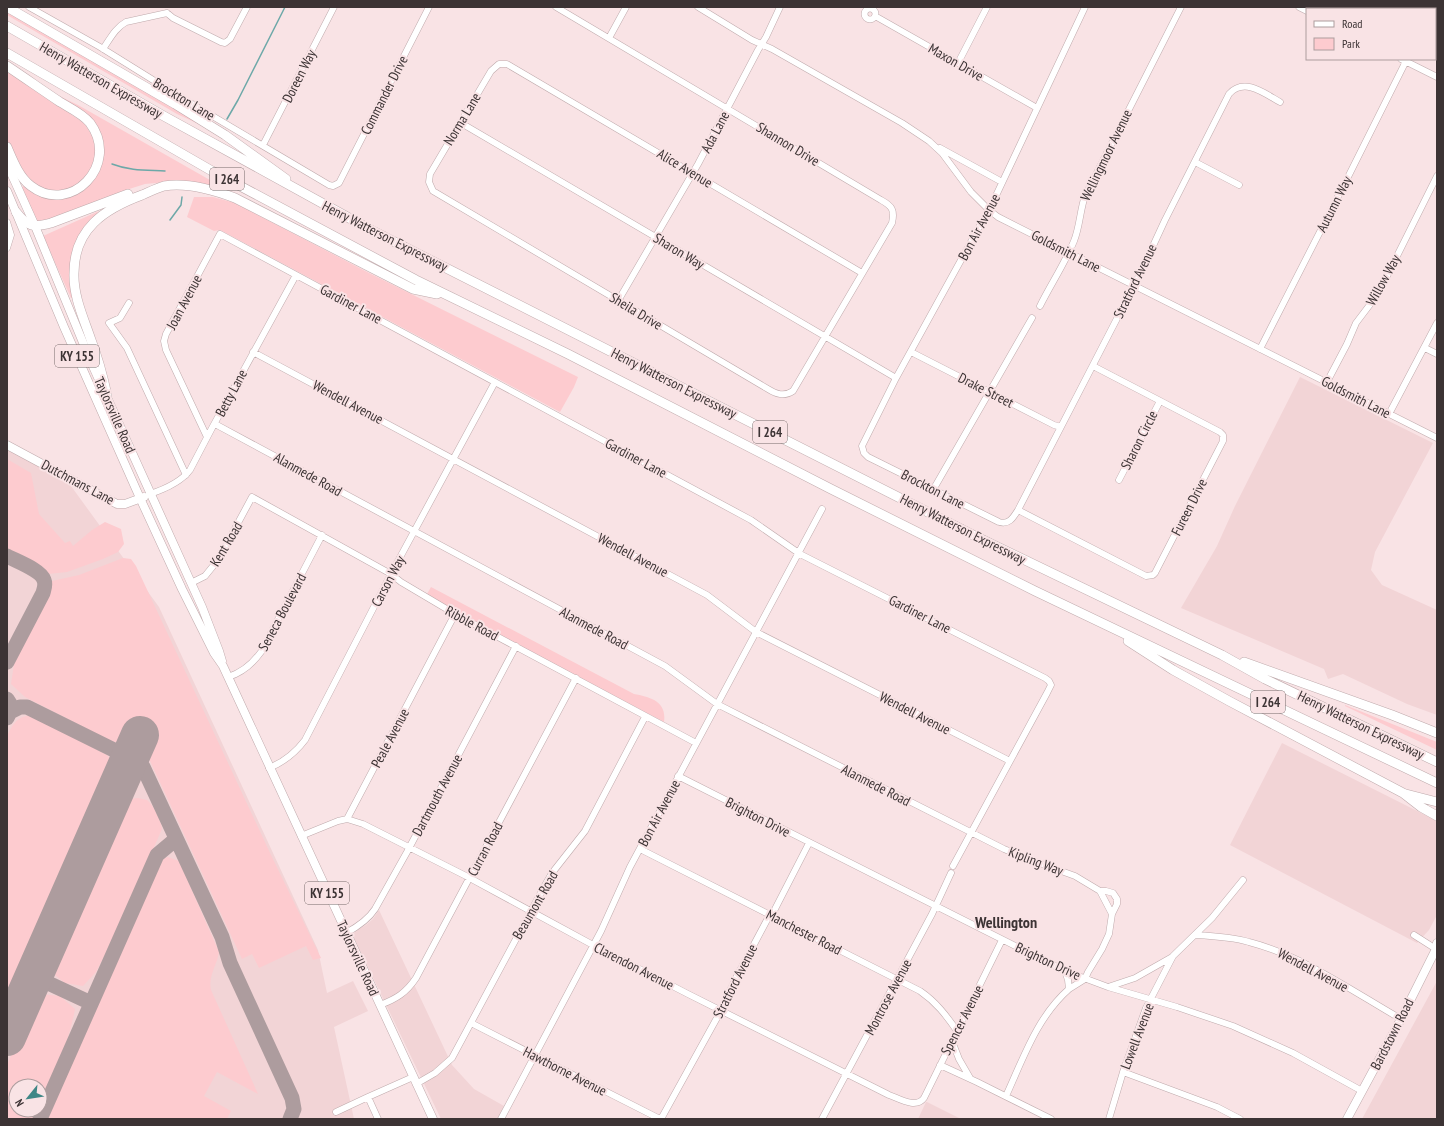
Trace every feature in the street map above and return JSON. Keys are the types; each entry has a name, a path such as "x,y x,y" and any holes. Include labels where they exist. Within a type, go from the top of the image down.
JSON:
{"highway":[{"path":"8,7 218,131 322,204"},
{"name":"Henry Watterson Expressway","path":"7,26 169,119 371,230 977,537 1222,654 1265,679 1437,762"},
{"name":"Henry Watterson Expressway","path":"7,53 212,171 451,297 576,358 866,507 1099,622 1437,783"},
{"path":"7,66 88,121 98,138 100,154 98,164 89,180 72,191 55,194 37,190 26,181 19,172 7,147"},
{"path":"107,396 99,363 75,288 74,273 76,253 86,230 102,214 124,201 163,186 184,186 226,194 413,289 451,297"},
{"path":"16,212 26,223 35,226 51,223 135,191 152,191"},
{"path":"1099,622 1173,670 1403,793 1421,807 1437,816"},
{"path":"1222,654 1436,732"},
{"path":"1403,793 1437,802"}],"main road":[{"name":"Taylorsville Road","path":"7,164 35,226 91,362 191,584 219,651 223,666 414,1081 433,1119"},
{"name":"Taylorsville Road","path":"7,191 64,327 140,498 190,606 214,653 223,666"},
{"path":"64,327 70,328 91,362"},
{"name":"Dutchmans Lane","path":"7,445 117,504 126,504 150,494"},
{"name":"Bardstown Road","path":"1347,1119 1437,947"}],"street":[{"name":"Brockton Lane","path":"29,7 329,184 333,186 339,182"},
{"path":"103,50 120,25 168,10 172,18 225,43 230,39 247,7"},
{"name":"Doreen Way","path":"263,146 334,7"},
{"name":"Commander Drive","path":"339,182 429,7"},
{"name":"Shannon Drive","path":"556,7 882,200 891,208 894,216 892,223 825,337"},
{"path":"609,38 626,7"},
{"name":"Goldsmith Lane","path":"698,7 762,45 772,49 902,123 935,145 971,192 998,217 1437,438"},
{"path":"762,45 780,7"},
{"path":"958,63 987,7"},
{"name":"Bon Air Avenue","path":"862,443 896,378 989,210 1085,7"},
{"name":"Wellingmoor Avenue","path":"1040,306 1075,238 1085,196 1181,7"},
{"name":"Maxon Drive","path":"875,16 1037,108"},
{"name":"Ada Lane","path":"618,301 693,173 762,45"},
{"path":"1405,60 1437,77"},
{"name":"Autumn Way","path":"1260,349 1348,177 1405,60"},
{"name":"Norma Lane","path":"430,185 430,174 491,71 499,64 507,64"},
{"name":"Alice Avenue","path":"507,64 862,273"},
{"name":"Stratford Avenue","path":"1013,519 1093,366 1229,94 1242,86 1249,86 1280,102"},
{"name":"Sharon Way","path":"461,123 896,378"},
{"path":"935,145 1002,182"},
{"path":"1195,162 1239,184"},
{"name":"Willow Way","path":"1327,382 1356,323 1378,294 1437,176"},
{"name":"Sheila Drive","path":"430,185 438,195 780,395 789,394 792,391 825,337"},
{"path":"7,222 11,230 11,235 7,248"},
{"name":"Gardiner Lane","path":"220,234 751,520 799,553 1045,678 1050,683 1047,693 1010,761"},
{"name":"Joan Avenue","path":"207,437 166,350 164,342 166,334 220,234"},
{"name":"Betty Lane","path":"150,494 172,485 186,475 190,470 296,275"},
{"path":"129,303 120,318 110,322 127,348 186,475"},
{"path":"933,490 1032,318"},
{"path":"1389,414 1437,323"},
{"path":"1424,348 1437,354"},
{"name":"Wendell Avenue","path":"253,352 706,595 756,632 1010,761"},
{"name":"Drake Street","path":"911,352 1061,427"},
{"name":"Fureen Drive","path":"1018,510 1146,576 1153,575 1155,573 1224,438 1220,432 1093,366"},
{"name":"Carson Way","path":"269,768 292,755 306,740 391,574 495,382"},
{"name":"Sharon Circle","path":"1119,480 1160,401"},
{"name":"Alanmede Road","path":"215,424 665,666 717,704 972,832"},
{"name":"Brockton Lane","path":"862,443 862,449 868,457 933,490 999,522 1006,523 1013,519"},
{"name":"Kent Road","path":"191,584 205,576 218,560 252,497"},
{"name":"Ribble Road","path":"252,497 391,574 401,582 455,614 696,743"},
{"name":"Bon Air Avenue","path":"500,1119 593,945 678,776 822,509"},
{"name":"Seneca Boulevard","path":"228,677 246,667 261,652 322,535"},
{"name":"Peale Avenue","path":"347,819 455,614"},
{"name":"Dartmouth Avenue","path":"346,933 364,922 371,915 409,848 516,646"},
{"name":"Curran Road","path":"380,1005 396,998 410,987 576,678"},
{"name":"Beaumont Road","path":"336,1112 368,1097 435,1073 448,1062 471,1023 552,873 585,831 645,717"},
{"path":"953,866 1010,761"},
{"name":"Brighton Drive","path":"678,776 935,907 1065,971 1108,987 1177,1007 1233,1026 1293,1054 1362,1091"},
{"path":"301,836 338,821 347,819"},
{"name":"Clarendon Avenue","path":"347,819 378,831 593,945 901,1100 915,1104 922,1100"},
{"name":"Kipling Way","path":"972,832 1028,860 1075,876 1100,891 1110,891 1115,896 1117,904 1112,914 1107,939 1085,979 1057,999 1042,1020 1006,1096"},
{"name":"Stratford Avenue","path":"660,1119 770,915 774,911 809,843"},
{"name":"Manchester Road","path":"640,849 897,979 930,998 942,1010 957,1031"},
{"name":"Montrose Avenue","path":"822,1119 848,1074 935,907 951,873"},
{"name":"Lowell Avenue","path":"1108,987 1134,978 1173,956 1212,918 1243,880"},
{"path":"1100,891 1112,914"},
{"name":"Wendell Avenue","path":"1195,935 1233,938 1275,950 1308,964 1400,1019"},
{"name":"Bardstown Road","path":"1414,935 1437,947"},
{"name":"Spencer Avenue","path":"922,1100 1002,940"},
{"name":"Lowell Avenue","path":"1109,1119 1123,1072 1146,1008 1173,956"},
{"path":"1065,971 1069,989"},
{"name":"Hawthorne Avenue","path":"471,1023 660,1119"},
{"path":"952,1041 959,1059 970,1078"},
{"path":"940,1065 970,1078 1051,1119"},
{"path":"1123,1072 1217,1107 1240,1119"},
{"path":"368,1097 378,1119"}],"shaded area":[{"path":"1300,377 1433,443 1375,552 1371,570 1382,585 1437,610 1437,715 1407,704 1343,674 1328,679 1324,669 1181,608 1217,546 1235,506"},
{"path":"7,448 63,475 159,607 318,950 327,993 353,981 368,1011 334,1027 354,1119 7,1119"},
{"path":"1282,743 1437,821 1437,915 1429,930 1417,943 1230,845"},
{"path":"379,910 452,1065 474,1089 504,1106 498,1119 441,1119 353,936 355,931 373,919"},
{"path":"1437,981 1437,1119 1362,1119"},
{"path":"927,1102 961,1119 918,1119"}],"green space":[{"path":"7,10 205,127 177,114 7,15"},
{"path":"7,71 84,123 93,137 96,149 93,166 86,178 72,188 58,191 44,189 31,182 22,170 7,140"},
{"path":"57,95 78,105 224,188 166,182 145,184 38,224 22,187 25,185 36,193 85,188 100,137"},
{"path":"194,197 213,197 235,203 369,273 578,377 574,387 560,412 220,230 214,231 187,217"},
{"path":"99,211 83,231 73,298 71,298 43,236"},
{"path":"7,459 31,473 39,514 65,543 70,541 73,546 92,530 105,522 121,529 124,544 118,552 67,572 48,574 7,552"},
{"path":"123,558 131,559 136,566 271,855 321,958 313,960 306,946 259,968 252,954 242,959 145,750 148,739 131,731 124,741 111,741 25,697 11,684 14,664 49,591 49,585 52,581 79,575"},
{"path":"431,587 634,694 656,701 663,709 664,722 472,621 427,594"},
{"path":"1345,706 1437,742 1437,750"},
{"path":"26,716 35,716 107,755 111,762 112,776 7,1016 7,736 16,721"},
{"path":"138,798 147,800 152,805 159,818 162,829 118,929 96,972 83,986 65,983 51,972 52,962 121,805 128,799"},
{"path":"168,857 179,861 219,952 212,975 210,985 211,990 258,1094 217,1072 204,1096 231,1111 227,1119 45,1119 48,1118 48,1112 154,870 163,859"},
{"path":"41,994 60,996 75,1009 72,1022 60,1059 48,1088 48,1078 8,1078 8,1118 34,1119 7,1119 7,1065 35,1002"}],"waterway":[{"path":"227,119 285,7"},
{"path":"112,164 132,169 165,171"},
{"path":"170,220 181,205 182,197"}],"taxiway":[{"path":"7,556 28,566 38,573 42,576 45,584 43,593 7,662"},
{"path":"7,699 14,710 10,712 7,718"},
{"path":"14,710 20,707 27,707 130,758 143,767 222,937 230,963 292,1098 294,1109 290,1119"},
{"path":"40,1119 157,855 176,839"},
{"path":"33,976 91,1003"}],"runway":[{"path":"7,1037 140,735"}],"district":[{"name":"Wellington","path":"1006,922"}]}
